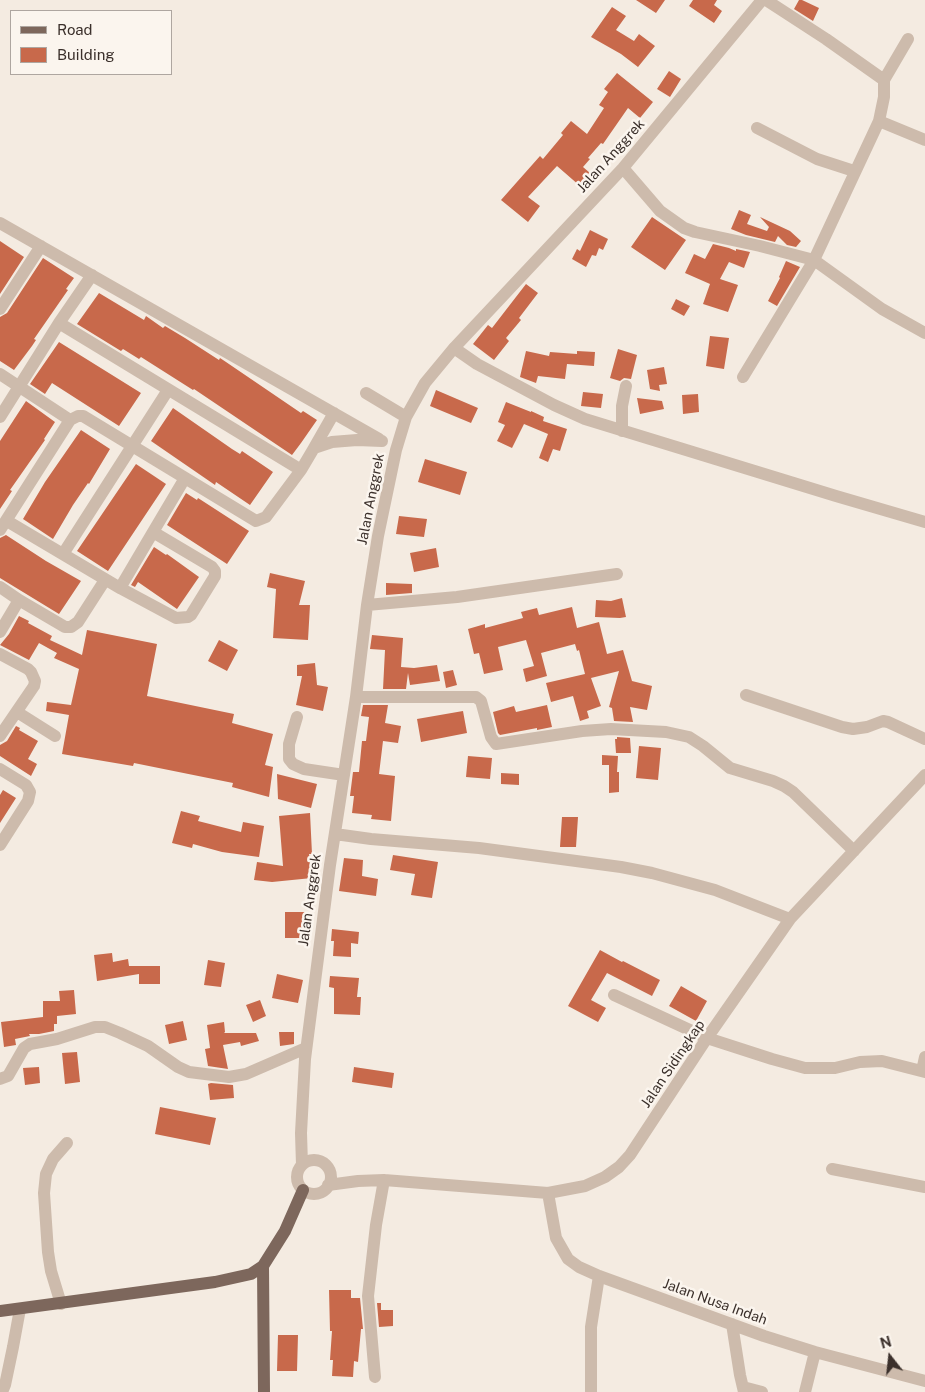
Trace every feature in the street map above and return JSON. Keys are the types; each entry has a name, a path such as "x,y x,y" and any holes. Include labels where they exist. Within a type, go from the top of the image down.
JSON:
{"main road":[{"path":"0,1311 215,1282 251,1274 263,1266 285,1231 297,1206 308,1192"},
{"path":"263,1266 264,1392"}],"street":[{"name":"Jalan Anggrek","path":"302,1165 301,1133 306,1048 335,834 378,536 396,450 406,417 425,383 454,348 623,168 762,0"},
{"path":"766,0 826,38 884,80"},
{"path":"743,377 814,260 878,121 884,97 884,80 908,39"},
{"path":"878,121 925,140"},
{"path":"757,128 817,159 854,171"},
{"path":"623,168 660,211 684,228 814,260 882,309 925,333"},
{"path":"0,223 396,450"},
{"path":"0,310 41,246"},
{"path":"0,417 59,323 92,275"},
{"path":"59,323 301,470"},
{"path":"454,348 477,364 554,406 585,419 925,522"},
{"path":"0,374 70,420"},
{"path":"622,431 622,406 626,386"},
{"path":"62,554 168,390"},
{"path":"366,393 406,417"},
{"path":"153,532 212,567 215,571 215,576 191,615 184,618 176,618 105,580 62,554 3,525 70,420 78,416 83,416 253,520 259,521 266,517 301,470 334,413"},
{"path":"314,448 332,442 382,441"},
{"path":"120,588 185,478"},
{"path":"367,606 457,597 616,574"},
{"path":"0,587 64,627 71,627 78,622 105,580"},
{"path":"0,632 19,600"},
{"path":"0,654 28,669 34,677 34,686 0,736"},
{"path":"746,695 842,727 854,729 867,727 883,721 925,738"},
{"path":"356,697 476,697 481,701 491,738 496,744 582,731 611,729 666,732 689,737 730,768 784,786 854,851"},
{"path":"17,712 54,736"},
{"path":"297,716 289,744 289,759 293,764 304,769 344,775"},
{"path":"0,769 26,785 30,792 28,801 0,845"},
{"name":"Jalan Sidingkap","path":"328,1185 358,1180 384,1180 548,1193 586,1186 605,1177 630,1155 707,1038 790,919 925,774"},
{"path":"335,834 479,848 621,867 652,873 715,890 790,919"},
{"path":"614,996 707,1038 805,1068 835,1068 860,1062 882,1061 924,1072 925,1057"},
{"path":"0,1078 8,1076 24,1048 30,1044 57,1039 96,1027 104,1027 120,1032 148,1046 178,1067 189,1072 229,1077 246,1074 306,1048"},
{"path":"301,1133 316,1160 324,1164 330,1172 330,1181 322,1192 308,1192 300,1186 297,1178 299,1168 306,1162 316,1160"},
{"path":"61,1304 51,1271 48,1252 44,1192 46,1174 53,1159 67,1144"},
{"path":"832,1169 925,1187"},
{"name":"Jalan Sidingkap","path":"330,1172 358,1180"},
{"path":"375,1377 368,1296 376,1225 384,1180"},
{"name":"Jalan Nusa Indah","path":"548,1193 553,1230 560,1247 568,1259 579,1267 732,1324 815,1352 925,1381"},
{"path":"591,1392 591,1327 600,1276"},
{"path":"2,1392 8,1375 20,1309"},
{"path":"732,1324 744,1390 762,1392"},
{"path":"805,1392 815,1352"}],"building":[{"path":"636,0 665,0 656,13"},
{"path":"693,0 717,0 714,5 722,11 714,23 689,6"},
{"path":"799,0 819,8 813,21 794,9"},
{"path":"612,7 626,16 616,30 634,41 639,34 655,46 638,67 621,54 591,37"},
{"path":"669,71 681,79 670,97 657,89"},
{"path":"617,73 653,102 640,118 628,108 603,144 601,143 588,158 590,159 583,167 590,173 580,186 557,166 528,197 540,206 528,222 501,200 540,156 543,159 563,135 561,133 571,121 587,134 604,108 599,105 608,92 604,89"},
{"path":"739,210 751,215 747,224 767,231 769,227 760,217 790,231 801,241 796,247 787,245 778,236 775,242 746,235 731,229"},
{"path":"652,217 686,240 665,270 631,247"},
{"path":"590,230 608,239 603,250 599,248 596,256 592,255 586,267 572,259 577,249 580,251"},
{"path":"0,241 24,257 0,294"},
{"path":"713,244 736,251 736,249 750,252 744,268 729,262 720,279 738,285 728,312 703,304 710,284 685,273 694,254 705,259"},
{"path":"43,258 74,278 66,289 68,290 34,339 36,340 14,370 0,361 0,317 7,313"},
{"path":"786,261 800,267 777,306 768,301 780,278"},
{"path":"526,284 538,293 519,318 521,320 506,338 509,341 494,360 473,344 488,325 492,328"},
{"path":"99,293 144,320 146,316 163,328 165,326 219,360 220,358 301,413 303,411 317,420 292,455 194,389 141,357 139,359 123,349 121,351 77,324"},
{"path":"676,299 690,306 684,316 671,309"},
{"path":"710,336 729,338 724,369 706,366"},
{"path":"59,342 141,393 119,426 52,383 45,394 30,384"},
{"path":"618,349 637,355 631,379 624,378 620,381 610,378"},
{"path":"526,351 549,356 550,352 577,354 577,351 595,352 594,366 567,364 565,379 538,376 536,383 520,377"},
{"path":"664,367 667,384 659,385 660,391 650,389 647,370"},
{"path":"436,390 478,408 471,423 430,406"},
{"path":"583,392 603,394 601,408 581,406"},
{"path":"698,394 699,412 683,414 682,395"},
{"path":"637,398 662,401 664,409 640,414"},
{"path":"26,401 55,422 45,440 10,490 12,491 0,509 0,441"},
{"path":"506,402 544,417 543,421 567,429 560,451 553,449 548,462 539,458 548,434 524,424 512,448 497,441 505,425 498,422"},
{"path":"173,408 232,449 240,454 242,451 273,472 250,505 216,482 215,485 151,441"},
{"path":"81,430 110,449 53,539 23,519 45,482"},
{"path":"425,459 467,472 460,495 418,482"},
{"path":"136,464 166,484 108,571 77,551"},
{"path":"186,493 197,500 198,498 249,531 227,564 167,525"},
{"path":"399,516 427,519 424,537 396,534"},
{"path":"6,535 81,581 59,614 0,578 0,538"},
{"path":"154,547 199,577 177,609 138,582 135,587 131,585"},
{"path":"436,548 439,567 414,572 410,553"},
{"path":"270,573 305,581 299,605 310,605 308,640 273,638 276,589 267,587"},
{"path":"386,583 412,584 412,593 386,595"},
{"path":"622,598 626,617 595,617 596,600 611,601"},
{"path":"572,607 577,628 599,622 607,654 623,650 632,681 652,686 647,710 630,707 633,722 614,721 612,708 609,707 619,671 591,678 601,706 587,711 589,718 580,721 573,696 551,702 546,683 585,674 579,650 577,651 575,644 541,653 547,676 526,682 523,669 534,666 526,640 498,647 503,670 484,674 479,653 474,654 468,629 485,624 485,628 523,618 521,612 537,608 539,615"},
{"path":"19,616 52,636 50,640 82,655 87,630 157,644 147,696 234,714 232,723 273,734 265,765 273,767 269,797 232,787 233,783 134,763 133,766 62,754 69,715 46,711 47,702 71,705 79,669 54,658 57,653 39,643 29,660 0,645"},
{"path":"372,635 403,638 401,667 414,668 437,665 440,681 410,685 408,673 406,689 383,689 385,650 370,649"},
{"path":"219,640 238,650 227,671 208,661"},
{"path":"315,663 317,685 328,687 323,711 296,705 302,676 297,676 297,665"},
{"path":"453,670 457,685 446,688 443,672"},
{"path":"363,705 388,705 385,723 401,726 398,743 383,741 379,774 395,776 391,821 371,819 372,815 352,813 354,796 350,796 353,772 359,772 362,741 366,741 369,717 361,716"},
{"path":"547,705 552,727 500,735 498,733 493,712 514,706 516,712"},
{"path":"463,711 467,733 421,742 417,719"},
{"path":"16,726 20,728 19,730 38,741 28,759 37,764 31,776 0,756 0,745 7,741"},
{"path":"617,737 630,738 631,753 616,753 615,739"},
{"path":"639,746 661,748 658,780 636,778"},
{"path":"602,755 618,756 619,792 609,793 609,765 602,765"},
{"path":"468,756 492,758 490,779 466,777"},
{"path":"501,773 519,774 519,785 501,784"},
{"path":"277,774 317,784 311,808 278,799"},
{"path":"3,790 16,798 0,823 0,795"},
{"path":"181,811 200,816 198,821 241,832 243,822 264,826 259,857 222,852 193,844 192,848 172,843"},
{"path":"310,813 312,854 309,854 312,878 272,882 254,880 257,862 283,866 279,816"},
{"path":"562,817 578,817 576,847 560,847"},
{"path":"393,855 438,862 432,898 411,895 415,874 390,870"},
{"path":"344,858 363,860 362,876 378,879 376,896 339,891"},
{"path":"285,912 306,912 306,938 285,938"},
{"path":"332,929 359,932 358,944 351,943 351,957 333,956 334,941 331,941"},
{"path":"600,950 660,980 652,996 607,973 591,1000 606,1008 598,1022 568,1006"},
{"path":"112,953 113,962 128,959 129,966 160,966 160,984 139,984 139,974 97,981 94,955"},
{"path":"208,960 225,963 221,987 204,985"},
{"path":"277,974 303,980 298,1003 272,998"},
{"path":"330,976 359,978 357,997 361,997 360,1015 334,1014 334,988 329,987"},
{"path":"681,986 707,1001 696,1021 669,1006"},
{"path":"74,990 76,1014 57,1016 57,1024 54,1024 54,1031 29,1034 30,1036 15,1039 16,1045 4,1047 1,1022 43,1017 43,1001 60,1001 59,991"},
{"path":"260,1000 266,1016 253,1022 246,1005"},
{"path":"183,1021 187,1040 169,1044 165,1025"},
{"path":"224,1022 224,1033 256,1033 259,1041 241,1046 240,1042 223,1045 228,1069 208,1066 205,1049 210,1048 207,1025"},
{"path":"279,1032 294,1032 294,1044 280,1046"},
{"path":"77,1052 80,1082 65,1084 62,1053"},
{"path":"39,1067 40,1083 25,1085 23,1068"},
{"path":"354,1067 394,1073 392,1088 352,1082"},
{"path":"208,1084 233,1085 234,1098 210,1100"},
{"path":"160,1107 216,1118 210,1145 155,1134"},
{"path":"329,1290 351,1290 351,1298 360,1298 363,1329 361,1329 358,1362 354,1361 353,1377 332,1376 333,1360 330,1360 332,1331 330,1331"},
{"path":"377,1303 381,1303 381,1310 393,1310 393,1326 379,1327"},
{"path":"278,1335 298,1335 297,1371 277,1371"}]}
